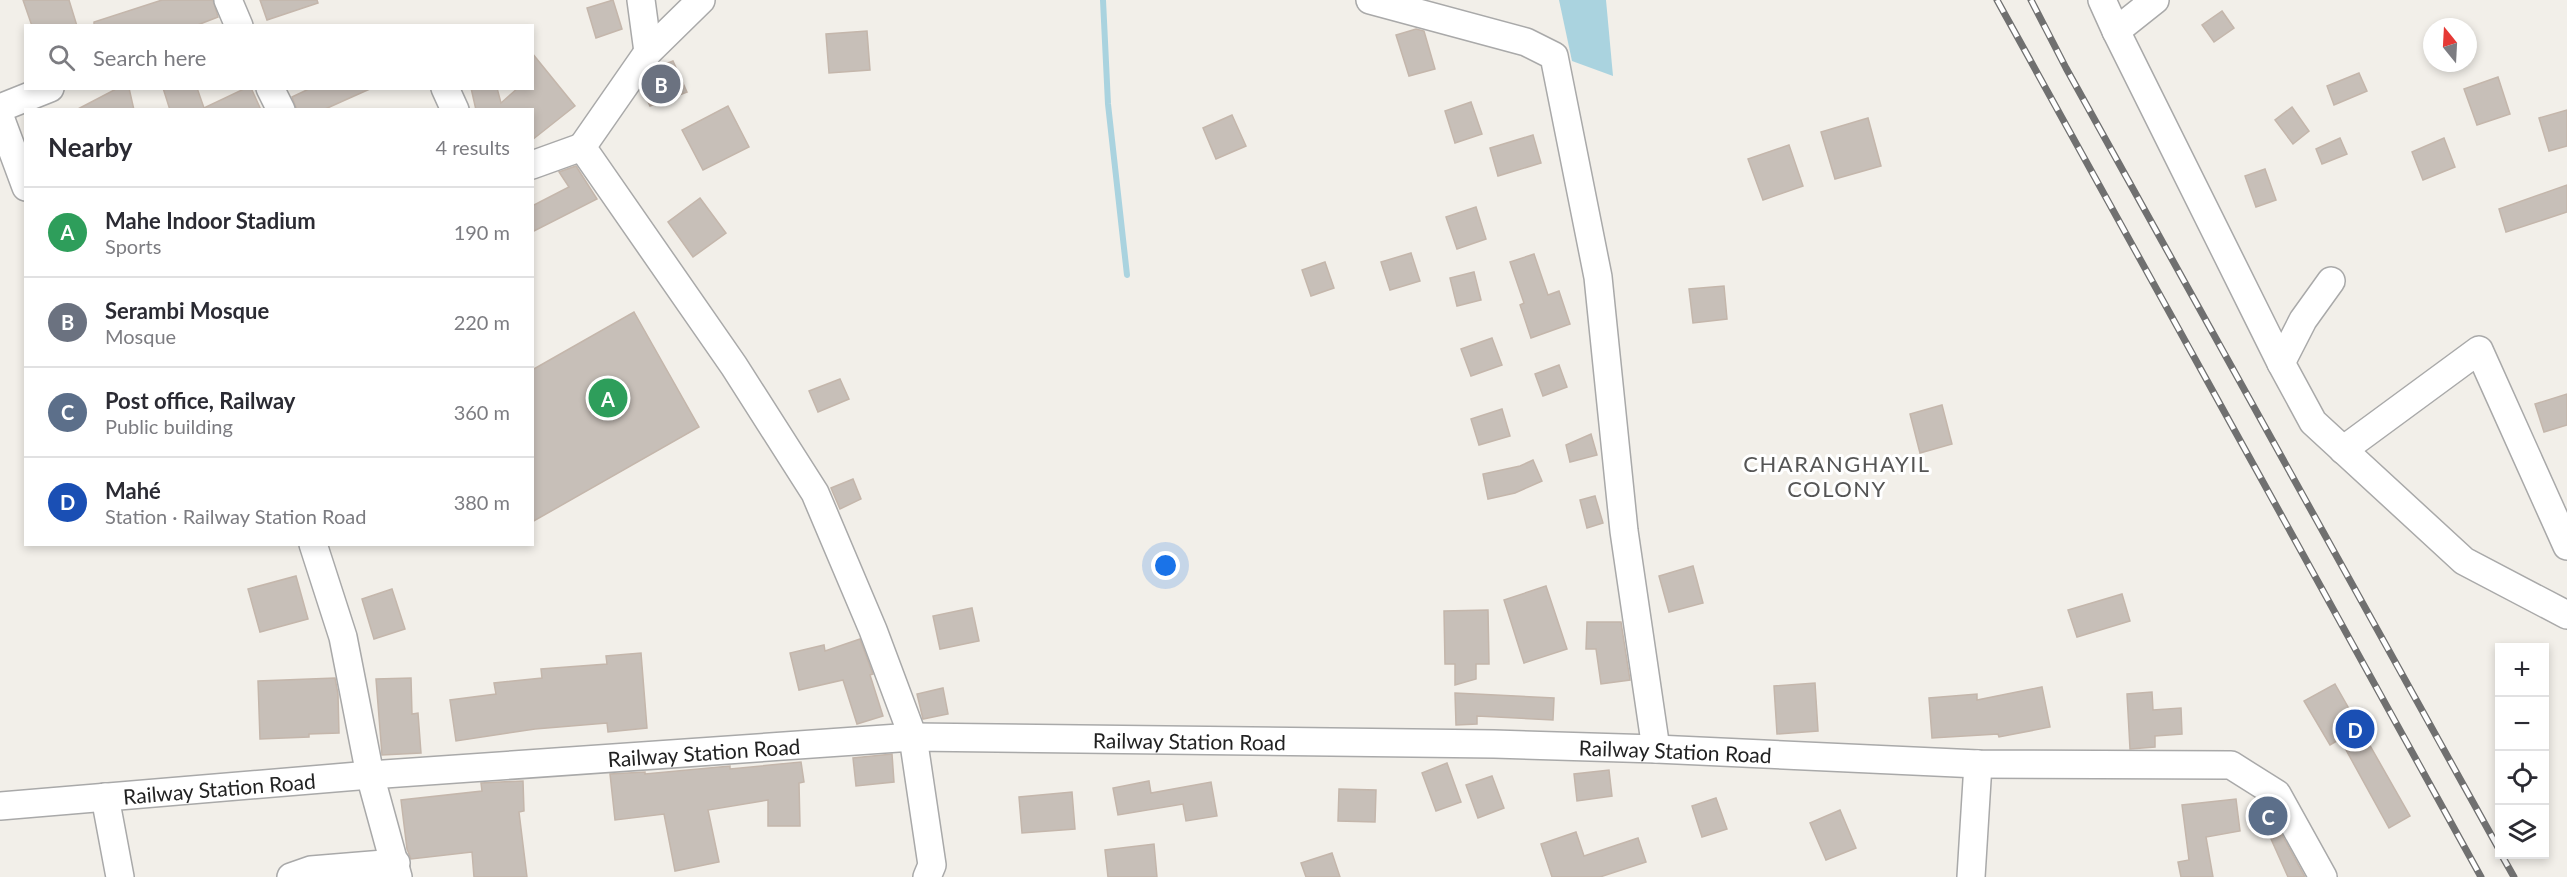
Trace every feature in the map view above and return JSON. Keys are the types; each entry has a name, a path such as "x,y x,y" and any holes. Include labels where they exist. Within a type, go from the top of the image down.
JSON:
{"street":[{"path":"640,0 648,52"},
{"path":"534,164 582,147 648,52 701,0"},
{"path":"1370,0 1526,42 1554,56 1598,277 1624,531 1656,749"},
{"path":"2102,0 2281,363 2313,422 2464,561 2567,615"},
{"path":"2116,31 2155,0"},
{"path":"0,108 45,90"},
{"path":"446,90 454,108"},
{"path":"0,117 24,182"},
{"path":"582,147 734,366 815,493 873,630 913,737 932,865 927,877"},
{"path":"2281,363 2303,320 2331,281"},
{"path":"2343,450 2479,350 2567,546"},
{"path":"291,877 310,870 397,870 370,775 343,637 314,546"},
{"name":"Railway Station Road","path":"0,806 370,775 913,737 1494,744 1978,764 2231,765 2277,794 2324,877"},
{"path":"1971,877 1978,764"},
{"path":"105,797 120,877"}],"water":[{"path":"1559,0 1606,0 1613,76 1572,61"}],"building":[{"path":"23,0 69,0 76,24 31,24"},
{"path":"162,0 213,0 218,17 200,24 94,24 94,22"},
{"path":"260,0 317,0 318,3 267,20"},
{"path":"613,0 622,29 596,38 587,8"},
{"path":"2222,11 2234,28 2214,42 2202,25"},
{"path":"1416,29 1424,31 1435,69 1409,76 1396,35"},
{"path":"867,31 870,70 829,73 826,34"},
{"path":"534,55 575,106 534,138 534,108 476,108 471,90 498,90 501,103 516,90 534,90"},
{"path":"673,61 687,92 650,106 642,88 657,67"},
{"path":"2359,73 2367,91 2334,105 2327,86"},
{"path":"2498,77 2510,114 2477,125 2464,89"},
{"path":"114,90 129,90 134,108 80,108"},
{"path":"164,90 198,90 204,108 169,108"},
{"path":"242,90 252,90 260,108 204,108"},
{"path":"307,90 368,90 327,108 296,108 292,97"},
{"path":"1471,102 1482,134 1455,143 1445,111"},
{"path":"728,106 749,147 703,170 682,130"},
{"path":"2292,107 2309,131 2293,144 2275,120"},
{"path":"2567,110 2567,146 2549,151 2539,118"},
{"path":"1232,115 1246,146 1216,159 1203,128"},
{"path":"1868,118 1881,166 1835,179 1821,132"},
{"path":"1533,135 1541,163 1498,176 1490,148"},
{"path":"2340,138 2347,154 2322,164 2316,149"},
{"path":"2444,138 2455,167 2423,180 2412,152"},
{"path":"1789,145 1803,186 1763,200 1748,159"},
{"path":"576,166 597,199 534,231 534,205 569,187 559,172"},
{"path":"2265,169 2276,200 2256,207 2245,176"},
{"path":"2567,185 2567,212 2506,232 2499,209"},
{"path":"700,198 726,233 693,257 668,222"},
{"path":"1476,207 1486,239 1457,249 1446,217"},
{"path":"1411,253 1420,281 1390,290 1381,262"},
{"path":"1534,254 1548,295 1559,291 1570,324 1531,338 1520,305 1524,303 1510,262"},
{"path":"1325,262 1334,288 1311,296 1302,270"},
{"path":"1474,272 1481,300 1457,306 1450,278"},
{"path":"1724,286 1727,319 1693,323 1689,289"},
{"path":"634,312 699,427 534,521 534,369"},
{"path":"1492,338 1502,365 1471,376 1461,349"},
{"path":"1559,365 1567,387 1543,396 1535,374"},
{"path":"840,379 849,399 818,412 809,391"},
{"path":"2567,394 2567,425 2544,432 2535,404"},
{"path":"1942,405 1952,444 1920,453 1910,414"},
{"path":"1502,409 1510,436 1479,445 1471,419"},
{"path":"1591,434 1597,455 1570,462 1566,445"},
{"path":"1533,460 1542,481 1515,493 1488,499 1483,474 1520,466"},
{"path":"853,479 861,499 840,509 831,488"},
{"path":"1595,496 1603,523 1587,528 1580,500"},
{"path":"1693,566 1703,603 1669,612 1659,576"},
{"path":"296,576 308,619 260,632 248,589"},
{"path":"1546,586 1567,649 1524,663 1504,600"},
{"path":"392,589 405,629 374,639 362,599"},
{"path":"2122,594 2130,621 2077,637 2068,610"},
{"path":"972,608 979,641 940,649 933,616"},
{"path":"1488,610 1489,664 1476,664 1476,679 1455,685 1455,664 1445,664 1444,611"},
{"path":"1587,622 1621,622 1630,680 1601,684 1596,649 1586,649"},
{"path":"860,639 873,674 870,675 883,716 857,724 843,680 799,690 790,653 824,645 825,651"},
{"path":"641,653 647,728 608,732 607,723 535,729 456,741 450,700 496,694 494,683 542,678 541,669 607,664 606,656"},
{"path":"335,678 338,694 339,733 260,739 258,681"},
{"path":"411,678 412,714 418,713 421,753 382,755 376,679"},
{"path":"1815,683 1818,731 1777,734 1774,686"},
{"path":"2335,684 2410,816 2389,828 2340,739 2330,745 2304,701"},
{"path":"2042,687 2050,727 1999,737 1998,734 1932,738 1929,698 1977,694 1977,700"},
{"path":"943,688 948,714 923,719 917,694"},
{"path":"2152,692 2153,710 2181,708 2182,734 2155,736 2155,747 2130,749 2127,694"},
{"path":"1455,693 1554,698 1553,720 1477,716 1477,724 1456,725"},
{"path":"892,754 894,782 856,786 853,758"},
{"path":"801,762 804,782 799,783 800,826 768,826 768,800 708,810 719,862 675,871 664,814 615,820 610,774 645,772 645,774 730,766 730,769"},
{"path":"1447,763 1461,802 1436,811 1422,773"},
{"path":"1609,770 1612,796 1577,801 1574,774"},
{"path":"1492,776 1504,808 1478,818 1466,785"},
{"path":"523,781 524,811 519,812 527,877 474,877 472,852 411,859 407,849 401,800 482,791 481,783"},
{"path":"1149,781 1151,793 1211,782 1217,816 1186,821 1183,804 1118,815 1113,788"},
{"path":"1339,789 1376,790 1375,822 1338,821"},
{"path":"1072,792 1075,829 1022,833 1019,797"},
{"path":"1716,798 1727,829 1702,837 1692,806"},
{"path":"2236,799 2240,831 2206,837 2213,877 2181,877 2178,862 2189,860 2182,805"},
{"path":"1840,810 1856,848 1826,860 1810,823"},
{"path":"1576,832 1584,856 1638,838 1646,862 1600,877 1552,877 1541,844"},
{"path":"2282,835 2305,877 2288,877 2271,839"},
{"path":"1154,844 1157,877 1108,877 1105,850"},
{"path":"1332,853 1340,877 1306,877 1301,863"}],"waterway":[{"path":"1103,0 1108,104 1127,275"}],"railway":[{"path":"1997,0 2481,877"},
{"path":"2031,0 2066,68 2495,842"},
{"path":"2504,859 2514,877"}],"place":[{"name":"Serambi Mosque","path":"661,84"},
{"name":"Mahe Indoor Stadium","path":"608,398"},
{"name":"Mahé","path":"2355,729"},
{"name":"Post office, Railway","path":"2268,816"}],"district":[{"name":"CHARANGHAYIL COLONY","path":"1837,476"}]}
